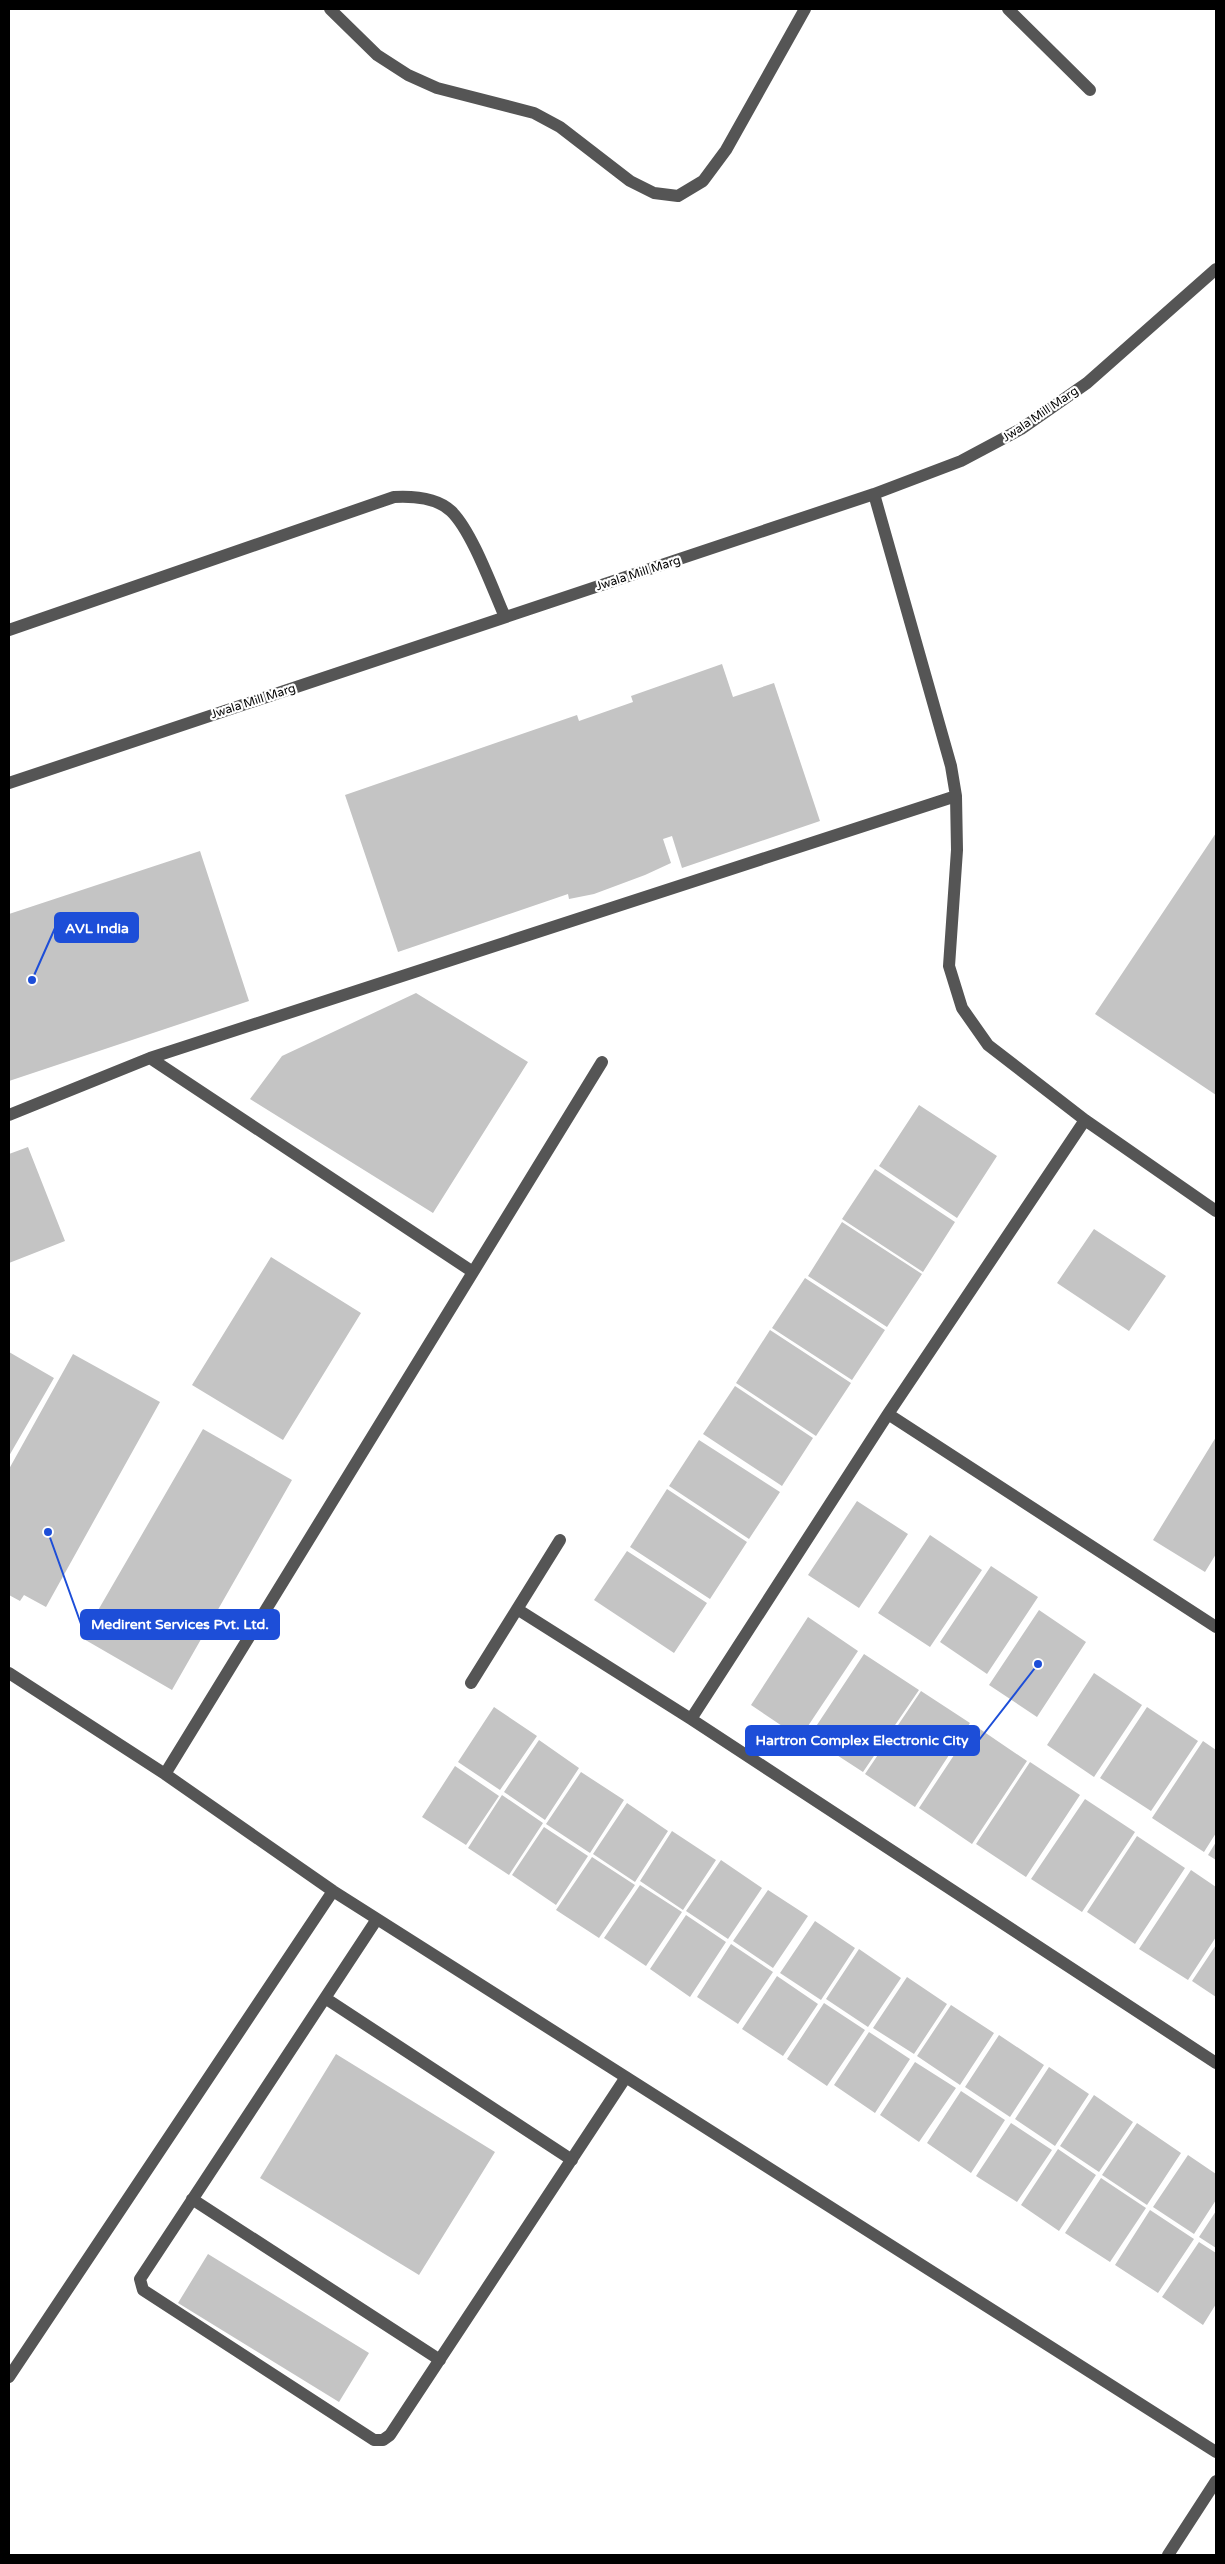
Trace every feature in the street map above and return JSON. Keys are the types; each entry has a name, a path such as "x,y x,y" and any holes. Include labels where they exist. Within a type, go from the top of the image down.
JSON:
{"street":[{"path":"330,9 377,55 408,75 438,88 534,113 560,127 630,181 654,193 678,196 703,181 726,150 805,9"},
{"path":"1008,9 1090,90"},
{"name":"Jwala Mill Marg","path":"9,783 874,494 961,461 1021,429 1087,383 1216,269"},
{"path":"874,494 951,766 956,796 957,850 949,966 962,1008 988,1045 1085,1120 1216,1210"},
{"path":"9,630 394,497 414,496 434,501 451,511 472,544 505,617"},
{"path":"9,1115 150,1058 956,796"},
{"path":"150,1058 473,1272"},
{"path":"165,1774 602,1062"},
{"path":"691,1719 888,1414 1085,1120"},
{"path":"888,1414 1216,1627"},
{"path":"471,1683 560,1540"},
{"path":"517,1609 691,1719 1216,2064"},
{"path":"9,1673 165,1774 333,1891 1216,2452"},
{"path":"9,2377 333,1891"},
{"path":"377,1919 192,2199 140,2279 139,2284 143,2290 374,2440 383,2440 390,2435 626,2077"},
{"path":"325,1998 572,2160"},
{"path":"192,2199 440,2360"},
{"path":"1168,2555 1216,2481"}],"building":[{"path":"722,664 733,697 774,683 820,821 682,868 672,836 663,839 671,863 645,875 594,894 569,899 568,894 398,952 345,795 577,715 579,721 633,702 631,696"},
{"path":"1216,833 1216,1095 1095,1014"},
{"path":"200,851 249,1001 9,1081 9,914"},
{"path":"416,993 528,1062 433,1213 250,1099 282,1056"},
{"path":"919,1105 997,1156 957,1218 879,1166"},
{"path":"28,1147 65,1241 9,1263 9,1154"},
{"path":"875,1169 955,1222 923,1272 842,1219"},
{"path":"842,1222 922,1274 887,1327 808,1276"},
{"path":"1094,1229 1166,1276 1129,1331 1057,1283"},
{"path":"271,1257 361,1313 283,1440 192,1385"},
{"path":"805,1278 885,1330 852,1380 772,1328"},
{"path":"770,1330 851,1383 816,1436 736,1383"},
{"path":"9,1352 54,1378 9,1456"},
{"path":"73,1354 160,1402 46,1607 24,1595 20,1601 9,1595 9,1469"},
{"path":"735,1386 813,1438 782,1486 703,1434"},
{"path":"203,1429 292,1480 172,1690 82,1638"},
{"path":"1216,1437 1216,1554 1205,1572 1153,1540"},
{"path":"699,1440 780,1492 749,1539 669,1486"},
{"path":"667,1489 747,1542 710,1599 630,1547"},
{"path":"857,1501 908,1534 859,1608 808,1575"},
{"path":"930,1535 982,1570 930,1647 878,1613"},
{"path":"627,1551 707,1603 674,1653 594,1600"},
{"path":"991,1566 1038,1597 987,1674 940,1642"},
{"path":"1039,1610 1086,1642 1037,1717 989,1685"},
{"path":"808,1617 858,1651 800,1738 751,1705"},
{"path":"864,1654 919,1690 863,1772 809,1737"},
{"path":"1094,1673 1142,1705 1094,1777 1047,1745"},
{"path":"921,1691 970,1723 915,1807 865,1774"},
{"path":"494,1707 537,1736 500,1790 458,1762"},
{"path":"1147,1707 1198,1741 1151,1811 1100,1778"},
{"path":"974,1725 1027,1761 972,1844 919,1808"},
{"path":"539,1740 579,1768 545,1820 504,1792"},
{"path":"1203,1741 1216,1750 1216,1833 1204,1852 1152,1818"},
{"path":"1030,1762 1080,1795 1026,1877 976,1844"},
{"path":"455,1766 499,1796 466,1845 422,1817"},
{"path":"581,1772 624,1800 590,1853 546,1824"},
{"path":"502,1795 543,1823 509,1875 468,1848"},
{"path":"1085,1799 1135,1832 1082,1912 1031,1879"},
{"path":"627,1803 668,1831 635,1882 593,1854"},
{"path":"544,1827 588,1856 556,1905 512,1875"},
{"path":"672,1831 716,1860 683,1910 640,1881"},
{"path":"1137,1836 1185,1868 1135,1944 1087,1912"},
{"path":"1216,1842 1216,1860 1208,1855"},
{"path":"592,1857 635,1885 599,1938 556,1910"},
{"path":"721,1860 762,1888 728,1939 686,1911"},
{"path":"1191,1870 1216,1887 1216,1937 1188,1980 1139,1949"},
{"path":"640,1885 682,1912 646,1966 604,1938"},
{"path":"768,1890 808,1916 773,1968 733,1941"},
{"path":"686,1915 726,1942 690,1997 650,1969"},
{"path":"815,1921 855,1948 821,2000 780,1973"},
{"path":"731,1944 773,1972 738,2024 697,1997"},
{"path":"1216,1945 1216,1997 1192,1981"},
{"path":"859,1949 901,1978 868,2027 826,1999"},
{"path":"777,1976 818,2004 783,2056 742,2029"},
{"path":"907,1977 947,2004 914,2054 873,2028"},
{"path":"824,2003 865,2030 827,2086 787,2059"},
{"path":"951,2005 994,2033 960,2085 917,2056"},
{"path":"869,2032 910,2059 875,2113 834,2085"},
{"path":"999,2035 1044,2065 1010,2117 965,2087"},
{"path":"336,2054 495,2152 419,2275 260,2178"},
{"path":"915,2062 956,2088 919,2142 880,2115"},
{"path":"1049,2067 1089,2094 1055,2146 1015,2119"},
{"path":"961,2091 1005,2120 971,2173 927,2143"},
{"path":"1094,2095 1133,2122 1099,2172 1060,2146"},
{"path":"1011,2123 1052,2150 1017,2202 976,2176"},
{"path":"1137,2123 1181,2153 1147,2205 1102,2175"},
{"path":"1058,2149 1096,2175 1059,2231 1021,2205"},
{"path":"1188,2155 1216,2174 1216,2200 1194,2234 1153,2207"},
{"path":"1101,2178 1146,2208 1110,2262 1065,2233"},
{"path":"1150,2210 1194,2239 1158,2293 1115,2265"},
{"path":"1216,2211 1216,2248 1199,2237"},
{"path":"1199,2242 1216,2253 1216,2304 1203,2325 1162,2297"},
{"path":"208,2254 369,2353 339,2402 178,2303"}],"place":[{"name":"AVL India","path":"32,980"},
{"name":"Medirent Services Pvt. Ltd.","path":"48,1532"},
{"name":"Hartron Complex Electronic City","path":"1038,1664"}]}
